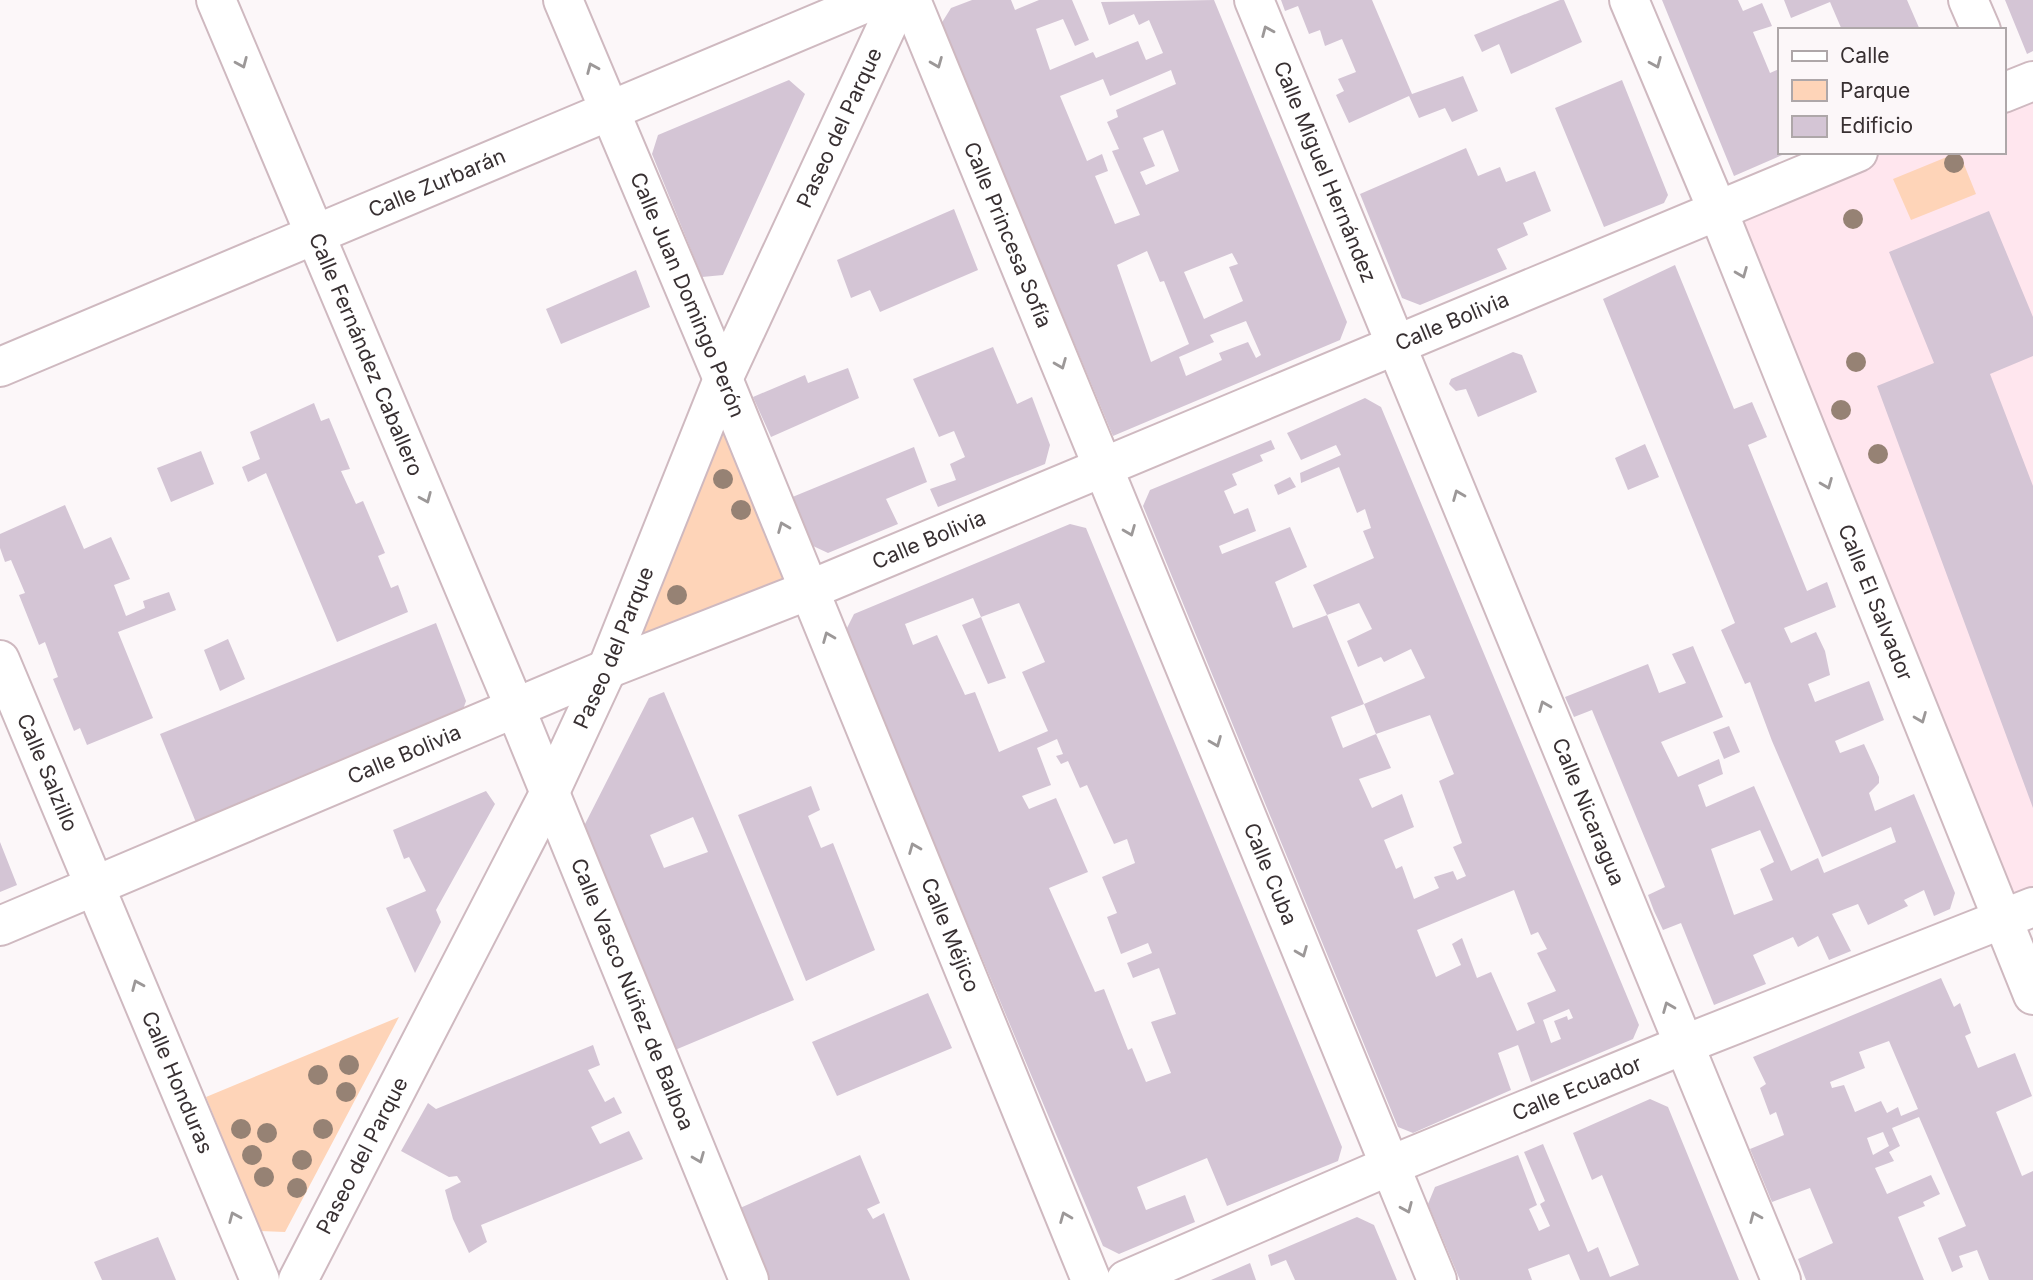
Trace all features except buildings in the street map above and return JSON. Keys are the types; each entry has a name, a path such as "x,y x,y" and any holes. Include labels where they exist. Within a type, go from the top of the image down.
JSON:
{"street":[{"name":"Calle Fernández Caballero","path":"216,0 516,710"},
{"name":"Calle Juan Domingo Perón","path":"563,0 809,590"},
{"name":"Calle Zurbarán","path":"0,366 873,0"},
{"name":"Paseo del Parque","path":"298,1280 549,794 607,669 723,379 899,0"},
{"name":"Calle Princesa Sofía","path":"911,0 1104,468"},
{"name":"Calle Miguel Hernández","path":"1254,0 1396,343"},
{"name":"Calle El Salvador","path":"1629,0 2017,913 2033,995"},
{"path":"1968,0 1980,28"},
{"name":"Calle Bolivia","path":"0,926 516,710 607,669 809,590 1853,154"},
{"name":"Calle Nicaragua","path":"1396,343 1782,1280"},
{"name":"Calle Cuba","path":"1104,468 1437,1280"},
{"name":"Calle Méjico","path":"809,590 1091,1280"},
{"name":"Calle Salzillo","path":"0,660 96,887"},
{"name":"Calle Vasco Núñez de Balboa","path":"516,710 749,1280"},
{"name":"Calle Honduras","path":"96,887 260,1280"},
{"name":"Calle Ecuador","path":"1126,1280 1389,1166 2017,913"}],"shaded area":[{"path":"2033,81 2033,907 2002,920 1717,209 1853,154 2005,154 2005,92"}],"green space":[{"path":"1960,154 1976,194 1911,220 1893,179"},
{"path":"723,379 809,590 615,649"},
{"path":"399,1017 285,1232 260,1231 206,1097"}]}
